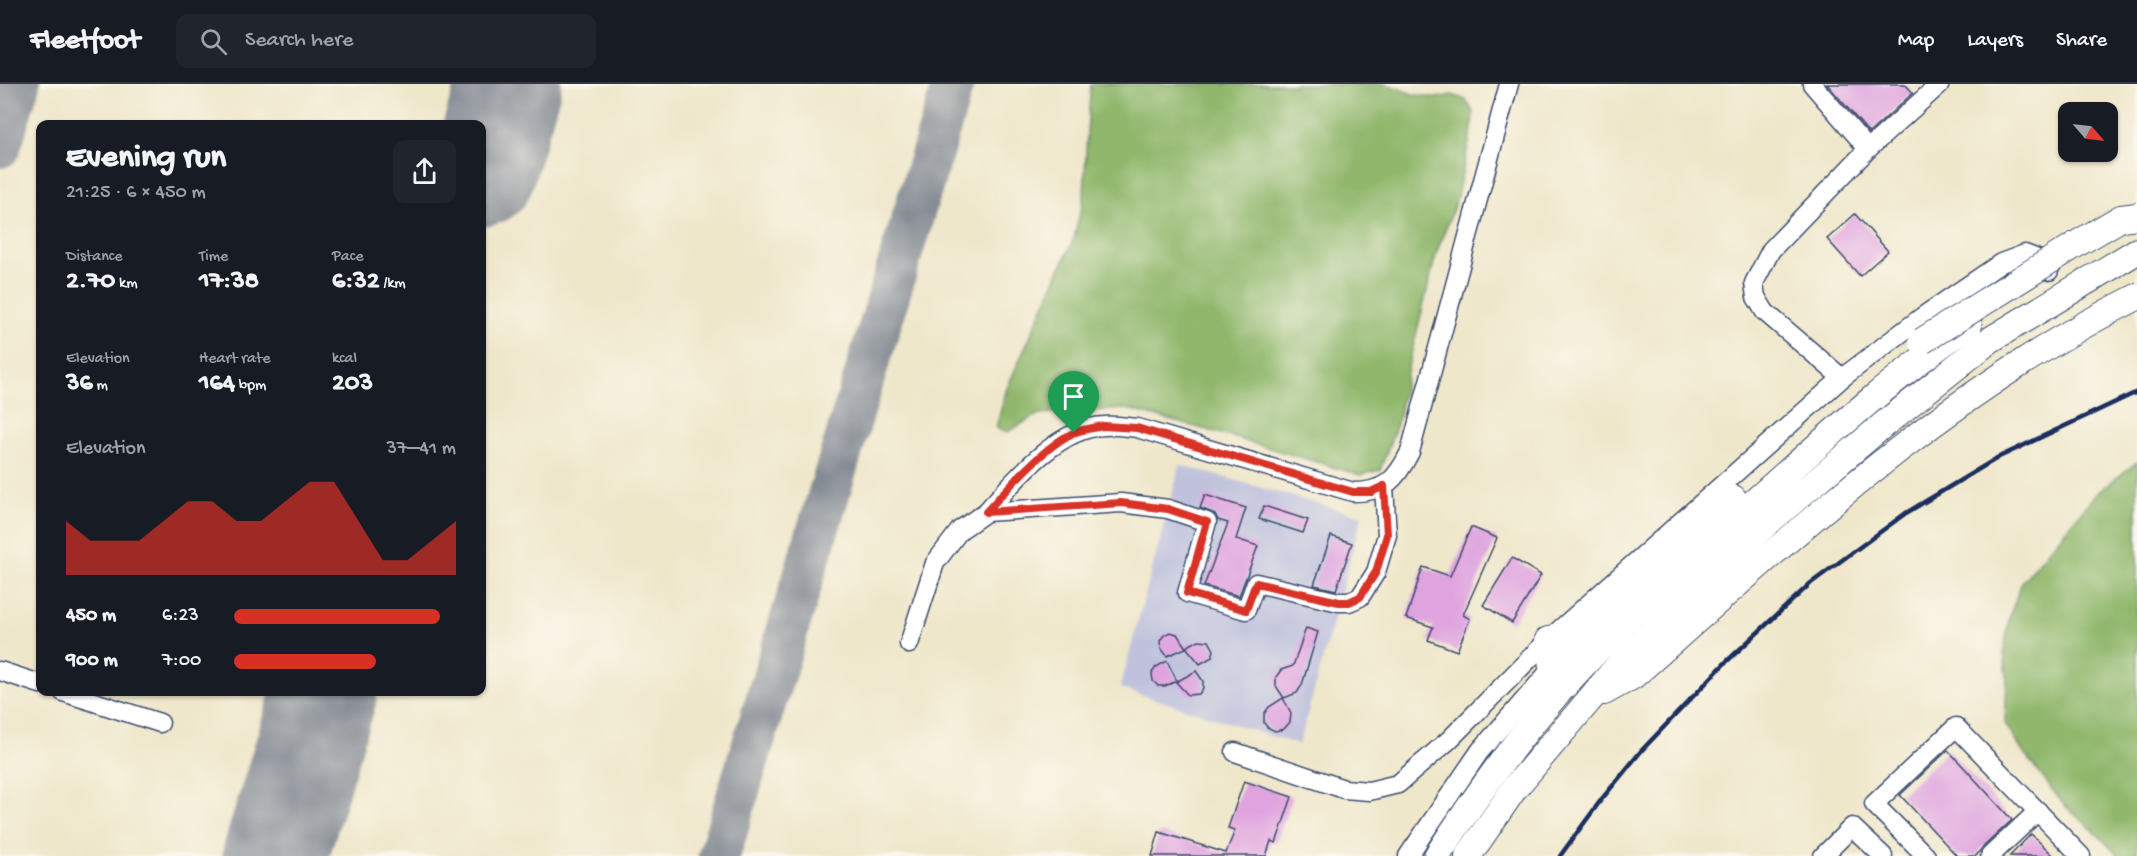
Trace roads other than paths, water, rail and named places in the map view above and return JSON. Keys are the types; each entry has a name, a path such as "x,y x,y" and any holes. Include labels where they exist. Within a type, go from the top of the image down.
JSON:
{"highway":[{"path":"1553,667 1613,605 1665,557 1883,369 1922,341 2080,242 2121,218 2137,216"},
{"path":"1437,856 1470,805 1556,694 1634,614 1722,531 1851,416 1938,346 2050,273 2137,223"},
{"path":"1468,856 1514,789 1624,659 1773,518 1883,425 1990,340 2137,251"},
{"path":"1592,696 1611,689 1633,676 1800,530 1925,429 2056,340 2137,297"},
{"path":"1548,640 1556,694"}],"street":[{"path":"909,644 936,563 960,530 986,512 1049,450 1074,433 1103,426 1137,428 1353,492 1371,492 1384,486 1400,471 1410,452 1509,84"},
{"path":"1812,84 1868,149"},
{"path":"1842,378 1765,312 1756,297 1754,283 1771,250 1868,149 1940,84"},
{"path":"1234,752 1344,789 1369,791 1398,784 1449,741 1548,640 1842,378 1922,317 2001,263 2025,254 2040,260 2050,273"},
{"path":"986,512 1121,503 1168,509 1207,522 1187,593 1246,610 1256,583 1339,602 1349,602 1360,597 1376,572 1387,535 1384,486"},
{"path":"1408,856 1480,751 1553,667"},
{"path":"0,671 36,683"},
{"path":"76,696 160,723"},
{"path":"1926,856 1874,804 1956,726 2081,856"},
{"path":"1990,856 2037,811"},
{"path":"1823,856 1852,827 1883,856"}],"railway":[{"path":"1560,856 1601,800 1642,750 1725,663 1811,583 1906,513 1999,457 2137,392"}]}
